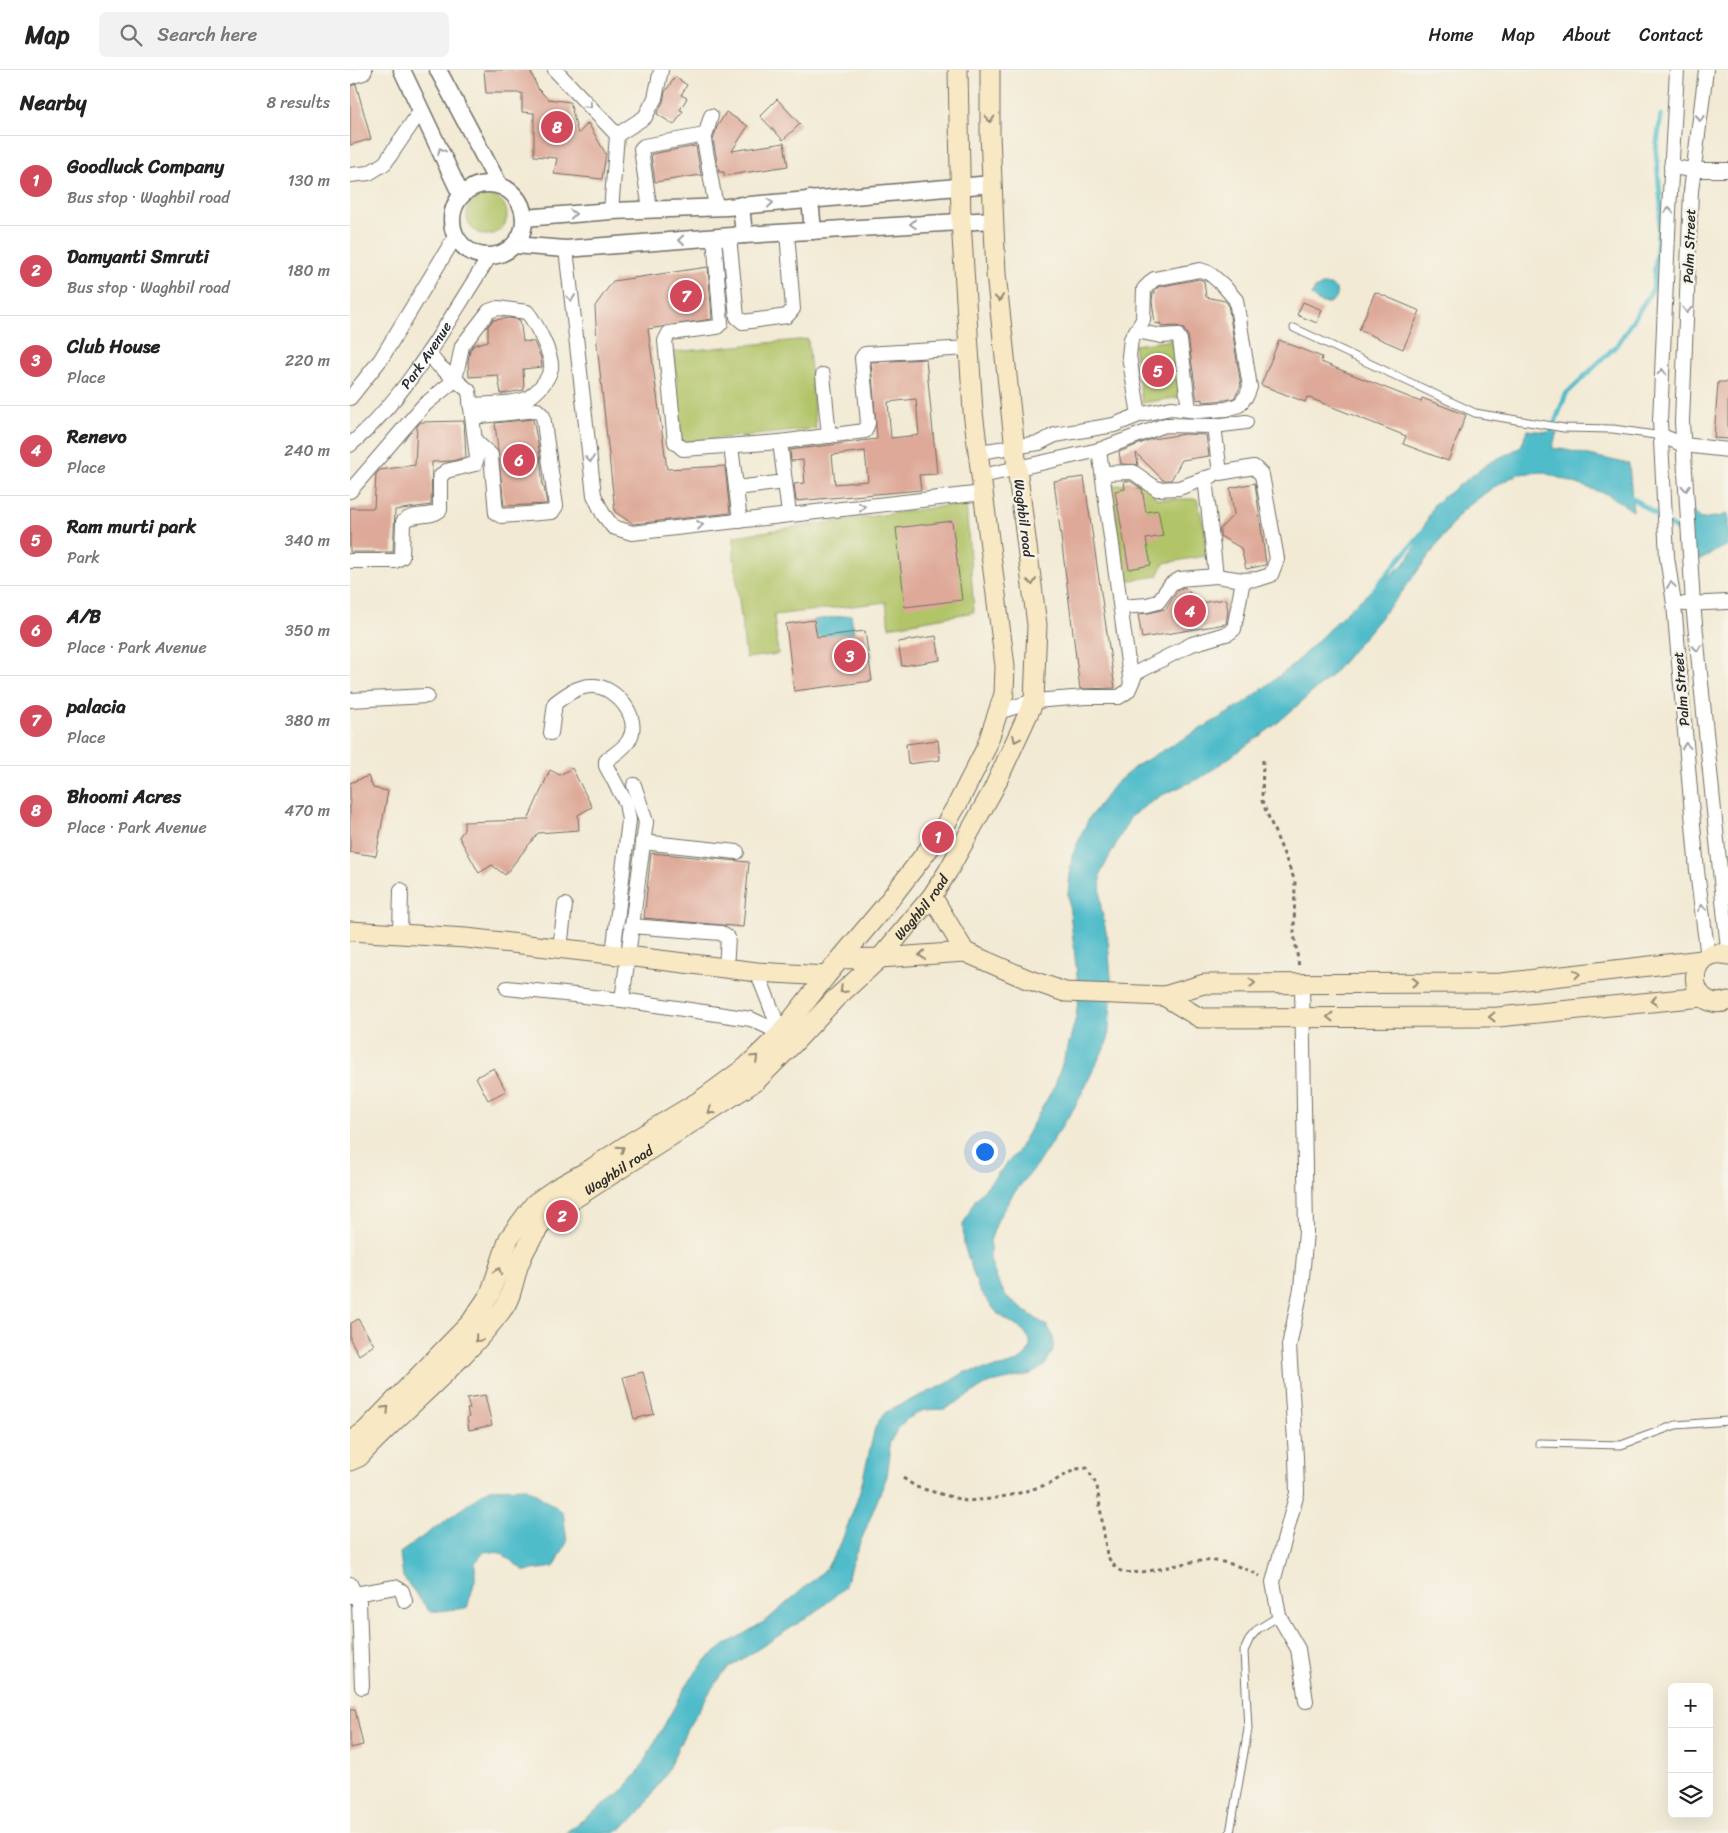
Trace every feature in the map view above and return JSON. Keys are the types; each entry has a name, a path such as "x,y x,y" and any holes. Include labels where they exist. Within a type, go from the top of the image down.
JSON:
{"main road":[{"path":"958,73 990,72"},
{"name":"Waghbil road","path":"353,1449 365,1431 436,1370 472,1347 504,1308 525,1252 535,1232 549,1216 555,1189 595,1176 726,1091 746,1067 787,1039 834,1000 880,958 936,890 993,790 1034,701 1037,625 1017,468 996,274 990,134 990,72"},
{"name":"Waghbil road","path":"787,1039 826,976 884,907 938,837 957,805 986,748 1004,694 1005,666 973,412 960,185 958,73"},
{"path":"965,277 996,274"},
{"path":"916,866 936,890 965,952"},
{"path":"350,931 466,938 757,972 826,976"},
{"path":"840,959 965,952 1066,992 1164,996 1204,984 1501,982 1705,958 1714,954 1728,955"},
{"path":"1705,958 1697,967 1694,975 1697,990 1711,1002 1728,1001"},
{"path":"1164,996 1200,1018 1303,1016 1498,1017 1703,997"},
{"name":"Waghbil road","path":"436,1370 490,1294 509,1238 535,1203 551,1204"},
{"path":"509,1238 525,1252"},
{"path":"483,1304 496,1318"}],"street":[{"path":"350,77 363,73 365,70"},
{"path":"402,70 461,195"},
{"path":"438,70 499,185"},
{"path":"555,70 617,135 611,211"},
{"path":"617,135 645,117 655,98 661,70"},
{"name":"Palm Street","path":"1677,70 1660,421 1667,557 1674,604 1705,958"},
{"name":"Palm Street","path":"1706,70 1693,170 1682,422 1693,604 1723,852 1728,949"},
{"path":"350,175 369,173 385,163 421,110"},
{"path":"711,116 704,140 716,207"},
{"path":"650,210 641,149 644,146 705,135"},
{"path":"1671,167 1693,170 1728,170"},
{"path":"491,184 499,185 514,194 523,209 524,218 524,228 514,245 499,255 490,256 481,256 466,250 455,237 452,230 451,215 453,207 461,195 475,186 491,184"},
{"path":"524,218 611,211 716,207 960,185 992,184"},
{"path":"810,199 813,231"},
{"path":"742,205 729,236 721,323 716,327 669,333 665,341 676,442 683,449 780,442 865,431 868,423 862,358 865,354 969,348"},
{"path":"514,245 566,249 787,232 994,220"},
{"path":"729,236 737,317 742,322 787,316 793,309 787,232"},
{"path":"350,398 381,359 455,237"},
{"path":"566,249 594,495 603,514 613,527 632,533 740,521 982,485 1017,468 1099,450 1165,425 1214,426 1246,422"},
{"name":"Park Avenue","path":"350,444 378,418 402,390 490,256"},
{"path":"979,452 1039,443 1055,435 1114,425 1139,415 1171,408 1189,410 1227,409 1239,405 1247,396 1250,387 1236,300 1209,273 1200,270 1154,279 1144,289 1143,320 1131,339 1129,356 1139,415"},
{"path":"350,491 423,406 455,380 462,346 489,311 498,308 527,312 534,319 551,365 548,378 527,398 471,411"},
{"path":"1136,331 1160,336 1176,335 1180,340 1189,410"},
{"path":"350,561 395,561 402,556 403,522 407,518 434,515 440,510 440,477 446,471 475,464 477,458 468,391 438,365 428,353"},
{"path":"823,374 829,436"},
{"path":"471,411 537,410 543,416 556,506 552,512 501,516 496,513 491,455 475,441"},
{"path":"1214,426 1220,473"},
{"path":"1662,436 1684,445 1728,450"},
{"path":"780,442 789,514"},
{"path":"731,446 740,521"},
{"path":"1099,450 1131,685"},
{"path":"1102,473 1133,472 1157,489 1179,488 1220,473 1254,467 1262,475 1277,559 1271,575 1258,579 1243,580 1216,576 1180,579 1171,584 1158,602 1121,607"},
{"path":"1204,478 1216,576"},
{"path":"736,488 785,482"},
{"path":"998,712 1034,701 1086,697 1119,697 1128,691 1136,674 1192,644 1229,633 1234,629 1243,580"},
{"path":"1674,604 1728,602"},
{"path":"551,732 555,703 577,688 593,686 606,688 618,696 628,709 632,725 632,735 628,742 606,761 606,766 626,802 629,820 620,955 622,1000"},
{"path":"350,700 427,696"},
{"path":"620,955 631,926 646,822 634,785"},
{"path":"642,842 738,852"},
{"path":"400,934 401,890"},
{"path":"560,949 565,905"},
{"path":"631,926 721,933 728,938 726,968"},
{"path":"757,972 787,1039"},
{"path":"1302,982 1306,1232 1301,1289 1289,1346 1297,1493 1273,1582 1279,1616 1298,1649 1306,1701"},
{"path":"507,988 622,1000 751,1019 787,1039"},
{"path":"362,1687 359,1602 352,1591 395,1587 402,1591 405,1601"}],"lane":[{"path":"1294,328 1475,413 1564,428 1614,429 1662,436"},
{"path":"1539,1443 1621,1445 1676,1425 1728,1420"},
{"path":"1230,1833 1248,1729 1244,1650 1250,1638 1258,1629 1279,1616"}],"path":[{"path":"1263,760 1262,801 1295,881 1294,933 1302,982"},
{"path":"903,1478 916,1487 966,1502 1016,1494 1049,1484 1076,1469 1087,1468 1097,1486 1107,1555 1113,1565 1120,1571 1136,1573 1200,1561 1222,1562 1242,1567 1273,1582"}],"green space":[{"path":"487,195 501,201 507,215 501,229 487,235 473,229 467,215 473,201"},
{"path":"808,339 816,429 682,442 674,352"},
{"path":"1174,340 1181,397 1142,403 1134,345"},
{"path":"1144,482 1157,499 1197,499 1211,555 1164,563 1158,576 1125,581 1111,486"},
{"path":"966,503 974,612 889,627 886,602 774,615 778,654 746,658 734,559 734,536"}],"water":[{"path":"1322,285 1330,285 1336,289 1337,297 1331,302 1317,301 1311,295 1315,289"},
{"path":"1527,430 1557,433 1552,448 1629,464 1633,511 1609,495 1542,472 1518,474 1492,488 1462,511 1402,592 1331,676 1275,725 1202,777 1160,796 1131,816 1100,874 1101,908 1108,941 1112,991 1108,1040 1076,1105 1034,1169 1013,1194 998,1219 990,1241 990,1259 997,1280 1007,1298 1048,1327 1053,1336 1053,1351 1044,1366 1031,1374 987,1384 945,1409 924,1410 907,1419 898,1428 889,1444 890,1454 887,1476 844,1588 817,1611 727,1669 712,1688 687,1729 665,1775 636,1817 615,1833 565,1833 620,1793 637,1774 690,1679 707,1659 725,1645 767,1620 826,1569 841,1543 859,1495 875,1428 883,1414 946,1384 965,1372 1001,1367 1017,1362 1026,1355 1030,1348 1030,1340 1024,1331 998,1314 979,1290 964,1245 963,1225 975,1200 1017,1152 1055,1085 1069,1043 1076,1017 1079,993 1068,894 1072,856 1089,818 1115,784 1136,766 1242,705 1293,665 1345,613 1406,562 1414,549 1434,504 1489,463 1521,447"},
{"path":"1687,505 1700,519 1722,516 1728,513 1728,545 1692,563"},
{"path":"851,615 854,632 840,634 843,655 820,658 814,620"},
{"path":"527,1488 563,1512 567,1542 554,1567 525,1571 501,1553 485,1551 475,1563 475,1580 467,1608 430,1612 403,1577 400,1553 489,1489"}],"building":[{"path":"484,70 530,70 538,89 548,99 570,102 578,134 588,123 606,154 602,179 554,174 557,158 534,156 534,113 522,112 522,93 486,93"},
{"path":"675,77 687,85 681,95 687,98 680,110 683,111 674,125 657,114 663,102 665,92"},
{"path":"356,84 371,139 350,145 350,86"},
{"path":"777,99 800,124 783,140 760,116"},
{"path":"726,112 748,126 732,151 784,143 788,166 724,176 724,172 719,172 713,140 717,127"},
{"path":"696,146 701,175 655,182 651,154"},
{"path":"708,267 712,319 648,329 667,469 725,466 730,513 633,524 615,512 597,344 595,306 613,281"},
{"path":"1199,279 1204,281 1206,297 1225,301 1228,304 1241,386 1234,398 1203,402 1203,399 1197,400 1188,336 1183,328 1176,326 1162,327 1160,323 1155,324 1152,301 1155,290 1158,287"},
{"path":"1375,292 1420,311 1403,349 1359,330"},
{"path":"1303,302 1322,310 1317,323 1297,315"},
{"path":"509,318 520,320 523,341 534,342 541,358 542,367 523,369 524,390 501,394 498,375 469,377 468,362 470,350 474,345 488,341 488,326 493,320"},
{"path":"1279,340 1322,357 1321,362 1421,402 1422,398 1466,415 1448,461 1403,444 1406,436 1307,397 1305,402 1261,385"},
{"path":"926,359 937,474 919,475 921,490 796,501 794,484 805,483 803,460 791,461 790,450 877,439 871,362","holes":["916,399 919,435 891,438 888,402","865,451 868,481 835,484 832,455"]},
{"path":"1718,382 1728,382 1728,439 1714,438"},
{"path":"533,419 547,504 504,506 495,423"},
{"path":"464,421 466,457 452,461 432,462 431,505 395,510 393,552 350,552 350,508 374,508 376,474 380,470 415,465 417,426 421,422"},
{"path":"1185,434 1206,435 1209,456 1182,460 1171,480 1163,480 1136,453 1138,465 1121,464 1119,452 1152,439"},
{"path":"1084,477 1115,688 1080,689 1054,481"},
{"path":"1124,481 1130,481 1142,489 1146,512 1158,510 1163,536 1146,539 1151,565 1129,569 1115,491 1125,489"},
{"path":"1255,483 1266,564 1246,569 1241,548 1220,536 1220,529 1234,514 1230,488"},
{"path":"952,521 962,600 905,607 896,528"},
{"path":"1184,587 1200,603 1226,599 1228,611 1226,624 1142,638 1138,614 1166,609 1177,591"},
{"path":"814,620 817,637 865,631 872,681 794,691 786,624"},
{"path":"936,636 940,660 902,666 898,642"},
{"path":"938,740 940,760 908,764 906,744"},
{"path":"572,768 592,807 578,815 579,830 538,833 505,875 492,865 479,873 459,837 464,830 464,822 528,820 550,770 560,775"},
{"path":"368,776 373,788 388,791 376,856 350,852 350,783"},
{"path":"651,853 749,862 743,927 644,918"},
{"path":"494,1068 506,1091 488,1100 476,1077"},
{"path":"358,1319 374,1345 359,1355 350,1339 350,1324"},
{"path":"643,1372 654,1414 634,1419 623,1377"},
{"path":"485,1395 492,1425 469,1430 467,1409 470,1409 467,1398"},
{"path":"350,1709 355,1709 363,1745 350,1748"}],"waterway":[{"path":"1549,438 1566,394 1618,344 1653,289 1661,205 1656,150 1661,115"},
{"path":"1628,495 1686,536"},
{"path":"1371,593 1427,527"}],"place":[{"name":"Bhoomi Acres","path":"557,127"},
{"name":"palacia","path":"686,296"},
{"name":"Ram murti park","path":"1158,371"},
{"name":"A/B","path":"519,460"},
{"name":"Renevo","path":"1190,611"},
{"name":"Club House","path":"850,656"},
{"name":"Goodluck Company","path":"938,837"},
{"name":"Damyanti Smruti","path":"562,1216"}]}
